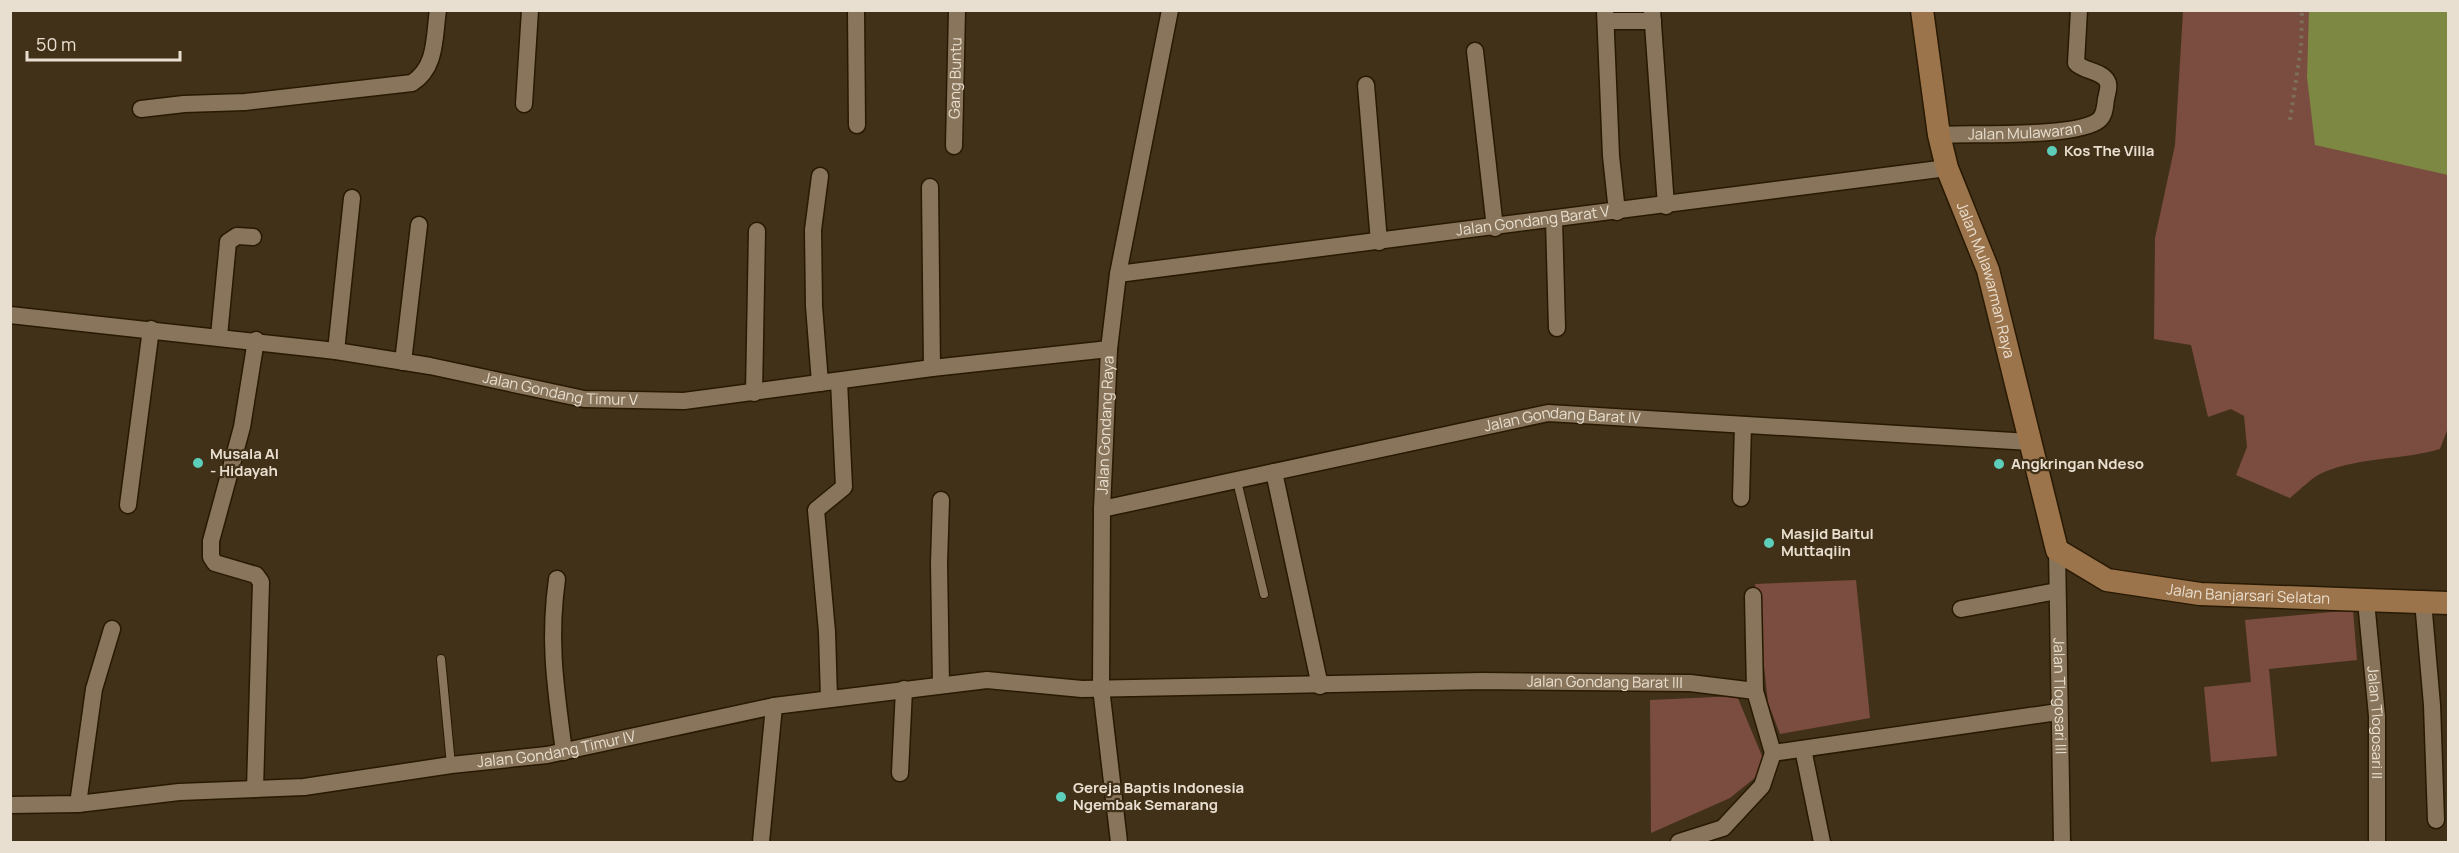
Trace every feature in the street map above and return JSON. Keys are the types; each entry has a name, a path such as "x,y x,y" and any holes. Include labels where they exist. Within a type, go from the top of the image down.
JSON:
{"main road":[{"name":"Jalan Mulawarman Raya","path":"1922,10 1939,135 1947,168 1988,270 2057,550"},
{"name":"Jalan Banjarsari Selatan","path":"2057,550 2107,579 2200,594 2448,603"}],"street":[{"path":"141,109 184,104 244,102 412,82 427,70 432,58 438,10"},
{"path":"524,104 530,10"},
{"path":"856,10 857,125"},
{"name":"Gang Buntu","path":"954,146 957,10"},
{"name":"Jalan Gondang Raya","path":"1119,843 1101,688 1102,509 1108,349 1118,274 1170,10"},
{"name":"Jalan Mulawaran","path":"1939,135 2054,131 2087,126 2098,120 2104,113 2108,81 2076,63 2079,10"},
{"path":"1617,212 1611,156 1605,16 1653,16 1666,206"},
{"path":"1475,51 1495,228"},
{"path":"1366,86 1379,242"},
{"name":"Jalan Gondang Barat V","path":"1118,274 1495,228 1947,168"},
{"path":"820,176 813,230 814,306 820,383"},
{"path":"930,187 932,368"},
{"path":"336,351 352,198"},
{"path":"1554,220 1557,328"},
{"path":"403,362 419,225"},
{"path":"754,393 757,231"},
{"path":"219,336 228,242 237,236 253,237"},
{"name":"Jalan Gondang Timur V","path":"12,319 151,328 336,351 403,362 584,399 684,401 932,368 1108,349"},
{"path":"128,505 151,328"},
{"path":"255,789 261,582 256,575 215,563 211,557 211,541 242,427 256,340"},
{"path":"829,699 827,632 816,510 844,487 839,381"},
{"name":"Jalan Gondang Barat IV","path":"1102,509 1548,413 2030,442"},
{"path":"1741,498 1743,425"},
{"path":"1274,472 1320,686"},
{"path":"941,500 939,563 941,685"},
{"name":"Jalan Tlogosari III","path":"2057,550 2062,843"},
{"path":"557,579 552,616 551,653 564,752"},
{"path":"1961,609 2057,591"},
{"path":"1679,843 1723,828 1762,786 1773,753 1755,692 1753,596"},
{"name":"Jalan Tlogosari II","path":"2366,601 2377,716 2377,843"},
{"path":"2424,601 2432,705 2436,820"},
{"path":"78,804 94,689 112,628"},
{"name":"Jalan Gondang Timur IV","path":"10,805 78,804 179,792 304,787 451,765 564,752 774,706 987,680 1101,688"},
{"name":"Jalan Gondang Barat III","path":"1101,688 1320,686 1482,681 1678,683 1755,692"},
{"path":"900,773 904,689"},
{"path":"761,843 774,706"},
{"path":"1773,753 2058,712"},
{"path":"1803,749 1822,843"}],"lane":[{"path":"1237,480 1264,594"},
{"path":"441,660 451,765"}],"path":[{"path":"2290,120 2301,47 2302,10"}],"shaded area":[{"path":"2183,11 2448,11 2448,428 2440,449 2338,467 2315,477 2290,498 2236,475 2247,447 2244,416 2231,409 2208,417 2191,345 2154,339 2155,238 2175,145"},
{"path":"2309,11 2448,11 2448,175 2315,145 2307,77"},
{"path":"1856,580 1870,718 1780,734 1768,703 1755,584"},
{"path":"2353,610 2357,660 2269,669 2277,756 2211,762 2204,687 2251,682 2245,620"},
{"path":"1737,696 1767,768 1730,798 1651,833 1650,700"}],"place":[{"name":"Kos The Villa","path":"2052,151"},
{"name":"Musala Al - Hidayah","path":"198,463"},
{"name":"Angkringan Ndeso","path":"1999,464"},
{"name":"Masjid Baitul Muttaqiin","path":"1769,543"},
{"name":"Gereja Baptis Indonesia Ngembak Semarang","path":"1061,797"}]}
